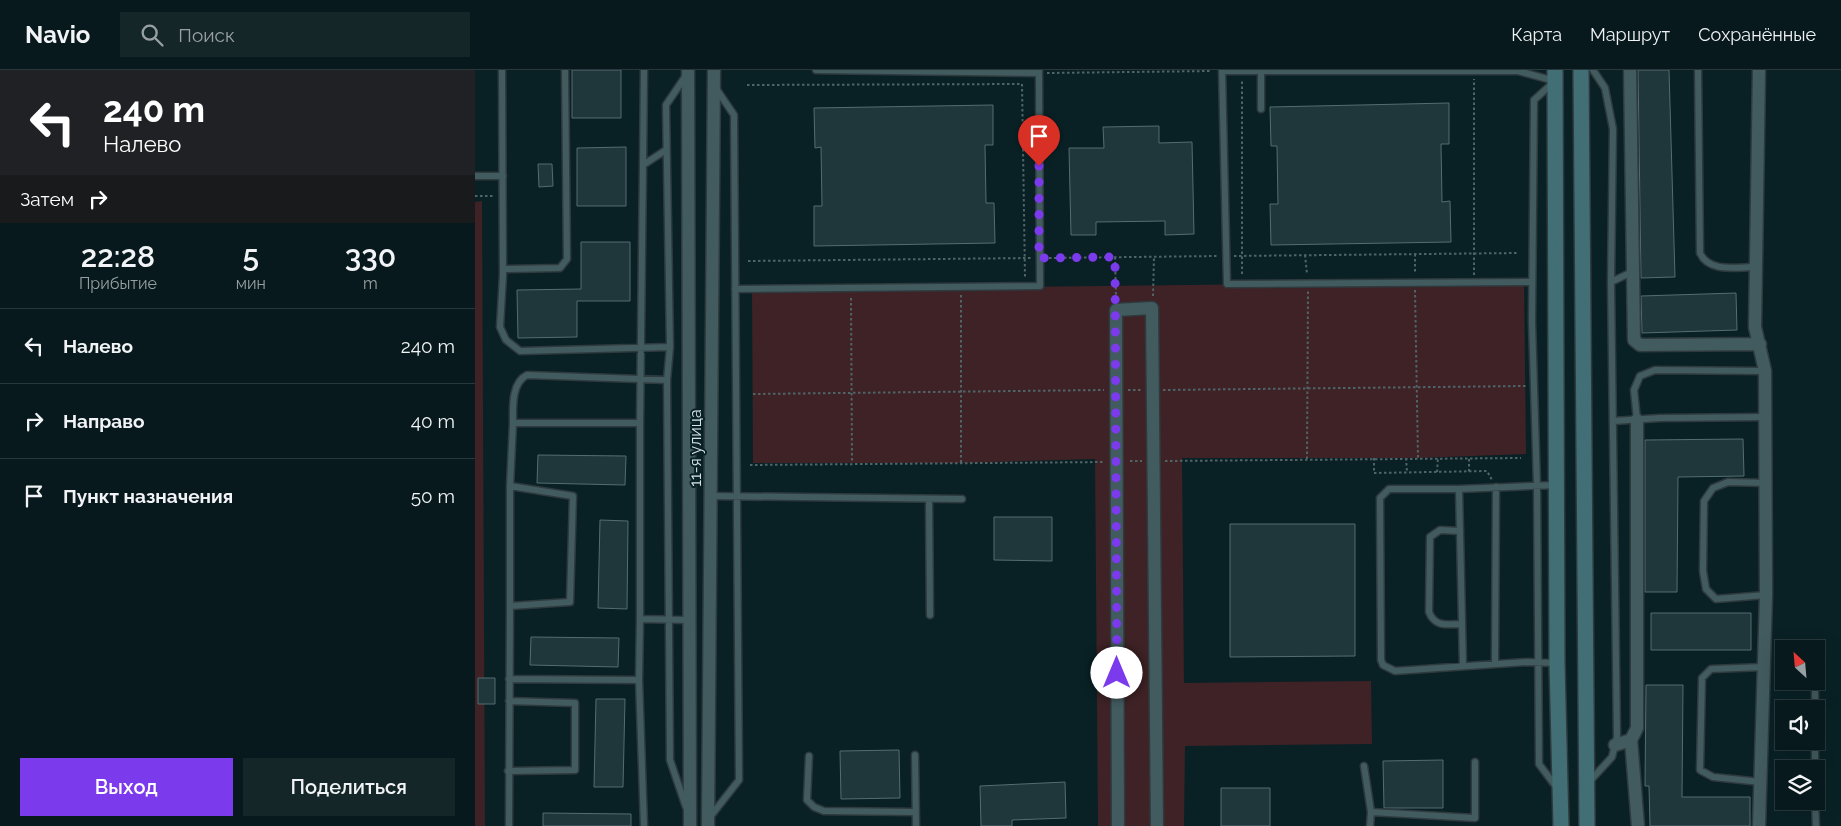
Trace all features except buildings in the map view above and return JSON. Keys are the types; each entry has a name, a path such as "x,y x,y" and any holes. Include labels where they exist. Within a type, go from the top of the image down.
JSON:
{"street":[{"name":"11-я улица","path":"708,823 714,70"},
{"path":"1581,70 1587,826"},
{"path":"1630,70 1634,340 1640,345 1760,344"},
{"path":"1759,70 1755,327 1765,370 1766,416 1766,595 1759,826"},
{"name":"11-я улица","path":"688,72 690,822"},
{"path":"1555,74 1558,485 1557,663 1561,826"},
{"path":"1118,826 1116,310 1152,308 1157,826"},
{"path":"1637,420 1637,728 1631,740 1638,826"},
{"path":"1615,745 1631,740"}],"lane":[{"path":"502,70 503,269 500,327 506,340 519,351 670,347"},
{"path":"503,269 560,268 567,259 565,70"},
{"path":"644,70 639,680 644,826"},
{"path":"735,289 1040,286 1039,72 816,70"},
{"path":"1587,785 1612,757 1617,737 1611,282 1613,129 1605,88 1593,70"},
{"path":"1698,70 1700,253 1704,262 1711,266 1757,267"},
{"path":"1532,282 1415,281 1227,284 1222,71 1518,71 1555,74"},
{"path":"1261,71 1261,109"},
{"path":"688,72 666,104 666,150 670,347 667,380 670,760 690,822"},
{"path":"1555,74 1534,100 1532,282 1537,486 1539,764 1560,793"},
{"path":"708,823 739,780 734,115 714,85"},
{"path":"643,165 666,150"},
{"path":"475,176 503,176"},
{"path":"1611,282 1633,271"},
{"path":"1637,420 1634,390 1640,376 1655,370 1765,370"},
{"path":"509,826 511,486 515,392 522,378 527,375 667,380"},
{"path":"1613,421 1766,416"},
{"path":"513,423 640,423"},
{"path":"1766,483 1728,482 1713,488 1704,501 1703,538 1706,590 1716,599 1766,595"},
{"path":"1557,663 1495,664 1395,671 1383,665 1381,660 1380,498 1389,488 1459,489 1558,485"},
{"path":"510,606 570,602 573,496 511,486"},
{"path":"1495,664 1496,487"},
{"path":"1459,489 1463,666"},
{"path":"710,496 962,499"},
{"path":"929,499 930,615"},
{"path":"1460,531 1439,530 1431,537 1429,612 1430,617 1440,624 1462,624"},
{"path":"640,619 689,620"},
{"path":"1761,782 1713,777 1700,770 1699,752 1702,678 1711,669 1764,667"},
{"path":"509,679 639,680"},
{"path":"508,771 575,770 575,703 509,701"},
{"path":"915,755 916,826"},
{"path":"809,756 807,800 814,808 824,811 915,812"},
{"path":"1371,812 1475,818 1475,762"},
{"path":"1364,766 1371,812 1370,826"},
{"path":"1815,810 1815,826"}],"path":[{"path":"1039,72 1222,71"},
{"path":"1474,282 1475,71"},
{"path":"1242,72 1242,284"},
{"path":"1022,73 1025,286"},
{"path":"747,86 1022,84"},
{"path":"475,196 503,196"},
{"path":"748,261 1519,253"},
{"path":"1415,254 1418,458"},
{"path":"1305,255 1308,282 1307,459"},
{"path":"1115,257 1116,310"},
{"path":"1152,308 1154,257"},
{"path":"961,287 961,463"},
{"path":"851,288 852,464"},
{"path":"1373,458 1374,473 1487,471 1496,487"},
{"path":"1406,458 1407,472"},
{"path":"1437,472 1438,458"},
{"path":"1469,458 1469,472"},
{"path":"750,465 1521,458"}],"shaded area":[{"path":"482,201 485,826 475,826 475,202"},
{"path":"1524,281 1526,454 1418,458 1182,458 1184,683 1371,681 1372,744 1185,746 1184,826 1098,826 1095,459 961,463 753,463 752,290"}],"route":[{"path":"1039,166 1039,258 1115,257 1117,673"}]}
